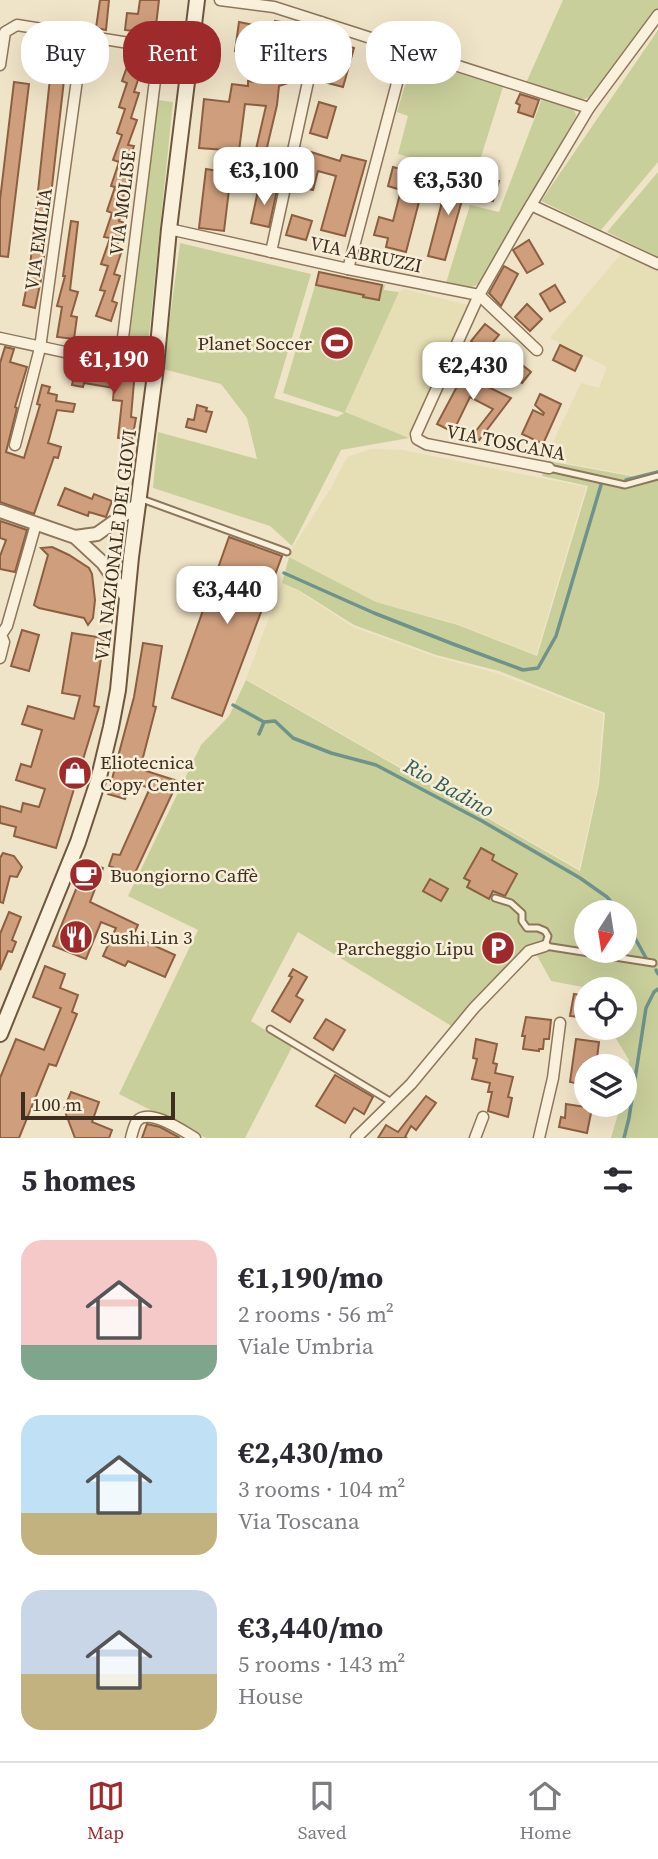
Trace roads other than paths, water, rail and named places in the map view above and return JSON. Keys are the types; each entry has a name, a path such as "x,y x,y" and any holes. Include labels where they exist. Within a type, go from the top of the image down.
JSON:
{"main road":[{"name":"VIA NAZIONALE DEI GIOVI","path":"195,21 197,0"},
{"name":"VIA NAZIONALE DEI GIOVI","path":"0,1034 78,842 98,781 118,690 131,557 156,367 169,229 187,84"}],"street":[{"path":"220,0 274,7 318,21"},
{"name":"VIA TOSCANA","path":"549,468 426,444 417,439 416,433 479,295 531,205 589,108 658,15"},
{"path":"0,65 5,32 21,26"},
{"path":"461,67 589,108"},
{"name":"VIA EMILIA","path":"15,445 40,348 76,84"},
{"name":"VIA MOLISE","path":"120,362 155,84"},
{"path":"271,252 308,84"},
{"path":"348,269 397,84"},
{"path":"531,205 658,264"},
{"name":"VIA ABRUZZI","path":"169,229 479,295"},
{"path":"479,295 537,350"},
{"path":"0,338 40,348 156,367"},
{"path":"75,537 97,534 139,501"},
{"path":"0,511 75,537 103,563 127,598"},
{"path":"0,658 4,642 0,635 7,626 36,524"},
{"path":"111,525 123,528 134,537"},
{"path":"103,563 117,563 131,557"},
{"path":"356,1138 393,1103 474,1008 529,951 545,946"},
{"path":"539,1138 553,1078 560,1023"},
{"path":"131,1138 137,1121 144,1117 158,1117 195,1138"},
{"path":"475,1138 483,1117"}],"lane":[{"name":"VIA TOSCANA","path":"549,468 625,485 658,476"},
{"path":"139,501 287,552"},
{"path":"495,898 522,912 522,920 527,928 545,931 548,936 545,946 650,963"},
{"path":"270,1029 393,1103"}],"waterway":[{"path":"626,480 658,472"},
{"path":"284,573 453,644 523,670 538,668 556,636 601,485"},
{"path":"233,705 264,722"},
{"name":"Rio Badino","path":"259,734 264,722 275,721 293,738 331,753 376,765 482,821 580,878 610,900"},
{"name":"Rio Badino","path":"637,942 646,958"},
{"name":"Rio Badino","path":"656,970 658,974"},
{"path":"624,1138 646,1008 658,989"}],"place":[{"name":"Planet Soccer","path":"337,343"},
{"name":"Eliotecnica Copy Center","path":"75,773"},
{"name":"Buongiorno Caffè","path":"86,875"},
{"name":"Sushi Lin 3","path":"76,937"},
{"name":"Parcheggio Lipu","path":"498,948"}]}
